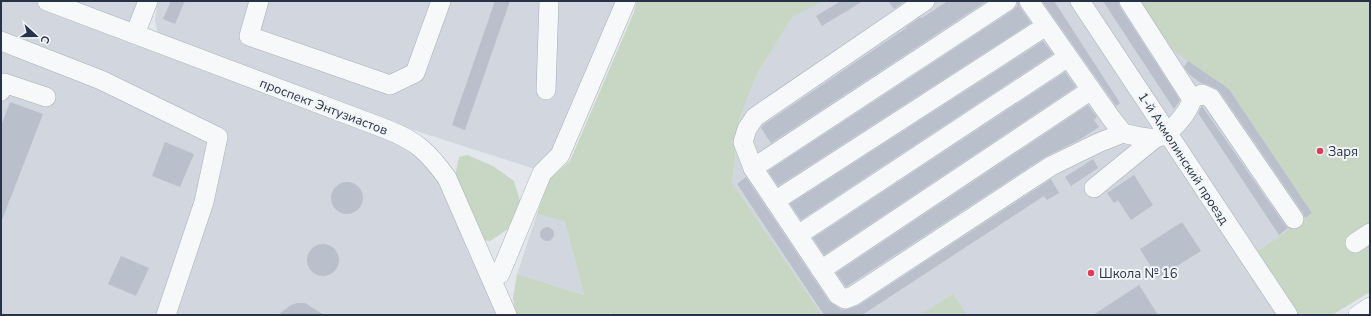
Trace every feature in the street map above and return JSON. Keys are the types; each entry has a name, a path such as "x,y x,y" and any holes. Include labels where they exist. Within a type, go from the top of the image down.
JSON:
{"street":[{"name":"проспект Энтузиастов","path":"47,1 386,129 417,144 433,159 447,178 507,315"},
{"path":"135,34 148,1"},
{"path":"259,1 250,36 390,85 415,73 441,1"},
{"path":"546,90 549,1"},
{"path":"492,278 500,274 542,173 560,154 626,1"},
{"path":"925,1 755,117 747,129 743,142 753,168 838,295 845,299 853,296 1051,166 1098,143 1123,133 1161,136"},
{"path":"753,168 1007,1"},
{"path":"1029,1 1123,133"},
{"name":"1-й Акмолинский проезд","path":"1080,1 1161,136 1288,315"},
{"path":"1094,188 1161,136 1191,106 1192,99 1129,1"},
{"path":"775,202 1046,26"},
{"path":"1,41 101,80 218,137 204,202 166,315"},
{"path":"798,235 1068,57"},
{"path":"1,91 4,83 46,97"},
{"path":"821,270 1091,90"},
{"path":"1192,99 1202,94 1211,98 1294,219"},
{"path":"1358,315 1370,307"}],"shaded area":[{"path":"1,1 34,1 383,134 414,149 442,181 498,315 1,315"},
{"path":"67,1 143,1 130,21 123,22"},
{"path":"158,1 620,1 552,156 535,169 407,128 158,35 155,20"},
{"path":"824,1 1072,1 1278,315 822,315 732,184 740,117 757,74 792,16"},
{"path":"1088,1 1142,1 1142,8 1229,89 1312,213 1257,252"},
{"path":"537,214 565,222 584,295 517,274"}],"green space":[{"path":"637,1 824,1 792,17 757,74 740,117 732,183 822,315 615,315 610,313 609,315 516,315 513,298 517,274 584,295 565,222 537,214 548,180 570,161 634,12"},
{"name":"Заря","path":"1142,1 1370,1 1370,292 1332,315 1297,315 1257,252 1312,213 1229,89 1160,40 1142,8"},
{"path":"467,155 493,166 514,181 521,204 508,229 490,241 483,240 455,176 459,157"},
{"path":"953,294 967,315 920,315"}],"building":[{"path":"171,1 185,1 175,24 163,19"},
{"path":"495,1 510,1 465,130 452,125"},
{"path":"841,1 863,1 822,26 816,16"},
{"path":"888,1 905,1 894,9"},
{"path":"948,1 987,1 771,143 761,128 763,125 906,27"},
{"path":"1018,1 1020,7 1031,23 778,186 768,171 1013,10 1017,6"},
{"path":"1042,1 1054,1 1120,103 1116,106"},
{"path":"1103,1 1118,1 1120,7 1180,100 1174,109"},
{"path":"1043,41 1053,54 801,220 790,204"},
{"path":"1188,61 1229,89 1312,213 1305,218 1220,92 1215,88 1201,83 1190,75 1184,67"},
{"path":"1065,72 1076,87 824,255 813,238"},
{"path":"10,102 43,114 2,220 1,126"},
{"path":"1088,105 1097,117 1094,120 1099,127 1079,140 1045,157 846,287 836,273"},
{"path":"1202,106 1288,228 1279,235 1198,113"},
{"path":"165,142 194,154 180,187 152,176"},
{"path":"1093,159 1098,168 1071,186 1065,177"},
{"path":"1134,175 1153,205 1131,220 1118,200 1114,203 1107,193"},
{"path":"746,177 829,301 840,309 844,310 859,305 1051,179 1059,193 1047,200 1044,196 862,315 824,315 737,184"},
{"path":"344,182 350,182 360,189 363,198 362,204 356,211 350,214 344,214 334,207 331,201 331,195 338,185"},
{"path":"1182,222 1201,251 1158,278 1140,249"},
{"path":"547,227 552,229 554,234 552,239 547,241 542,239 540,234 542,229"},
{"path":"320,244 326,244 336,251 339,260 338,266 332,273 326,276 320,276 310,269 307,263 307,257 314,247"},
{"path":"121,256 149,268 136,296 108,284"},
{"path":"1139,285 1158,315 1093,315"},
{"path":"305,303 324,315 278,315 291,305"}],"place":[{"name":"Заря","path":"1320,151"},
{"name":"Школа № 16","path":"1091,273"}]}
